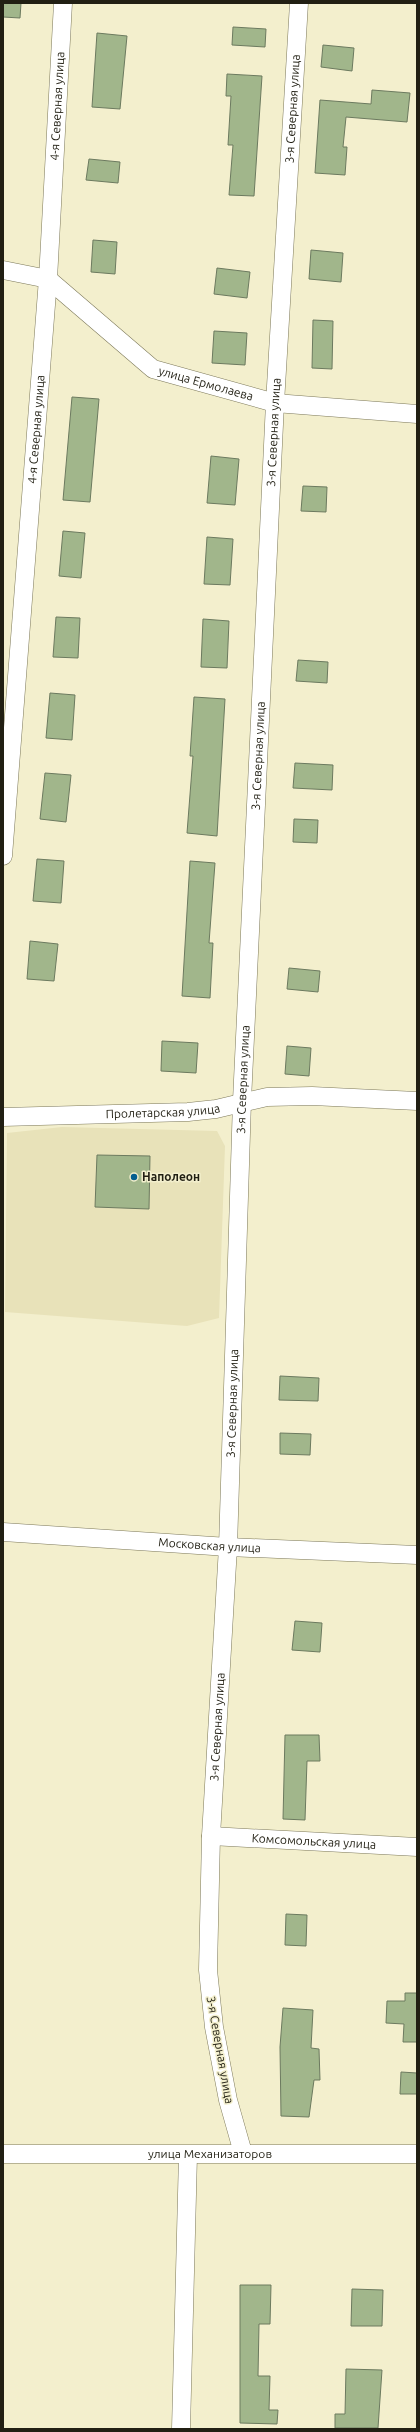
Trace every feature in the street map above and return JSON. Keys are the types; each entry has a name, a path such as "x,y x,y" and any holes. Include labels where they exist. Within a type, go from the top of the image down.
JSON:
{"street":[{"name":"4-я Северная улица","path":"3,856 48,279 63,3"},
{"name":"3-я Северная улица","path":"243,2153 228,2100 214,2027 209,1977 210,1836 228,1547 242,1101 275,403 299,3"},
{"name":"улица Ермолаева","path":"3,270 48,279 153,369 275,403 417,414"},
{"name":"Пролетарская улица","path":"3,1117 188,1112 216,1109 242,1101 267,1096 312,1096 417,1101"},
{"name":"Московская улица","path":"3,1532 228,1547 417,1555"},
{"name":"Комсомольская улица","path":"210,1836 417,1846"},
{"name":"улица Механизаторов","path":"3,2154 417,2154"},
{"path":"181,2429 188,2155"}],"shaded area":[{"path":"62,1127 217,1131 225,1146 219,1318 187,1326 5,1312 7,1133"}],"building":[{"path":"3,3 21,3 20,18 3,17"},
{"path":"233,27 266,29 265,47 232,45"},
{"path":"97,33 127,36 120,109 92,107"},
{"path":"323,45 354,48 352,71 321,67"},
{"path":"227,74 262,76 254,196 229,195 233,145 228,145 231,96 226,96"},
{"path":"372,90 410,93 407,122 346,117 343,147 347,147 345,175 315,173 320,100 371,104"},
{"path":"89,159 120,162 118,183 86,180"},
{"path":"93,240 117,242 115,274 91,272"},
{"path":"311,250 343,253 341,282 309,279"},
{"path":"217,268 250,272 247,298 214,294"},
{"path":"313,320 333,321 332,369 312,368"},
{"path":"214,331 247,333 245,365 212,363"},
{"path":"72,397 99,399 90,502 63,500"},
{"path":"211,456 239,459 235,505 207,503"},
{"path":"303,486 327,487 326,512 301,511"},
{"path":"63,531 85,533 81,578 59,576"},
{"path":"207,537 233,539 230,585 204,584"},
{"path":"56,617 80,618 78,658 53,657"},
{"path":"203,619 229,621 227,668 201,667"},
{"path":"298,660 328,662 327,683 296,681"},
{"path":"50,693 75,695 72,740 46,738"},
{"path":"194,697 225,699 217,836 187,833 193,756 190,756"},
{"path":"295,763 333,765 332,790 293,788"},
{"path":"45,773 71,775 66,822 40,819"},
{"path":"294,819 318,820 317,843 293,842"},
{"path":"37,859 64,861 61,903 33,901"},
{"path":"190,861 215,863 209,943 213,943 210,998 182,996"},
{"path":"30,941 58,944 54,981 27,979"},
{"path":"289,968 320,971 318,992 287,989"},
{"path":"162,1041 198,1043 196,1073 161,1071"},
{"path":"287,1046 311,1048 309,1076 285,1074"},
{"path":"97,1155 150,1156 149,1209 95,1207"},
{"path":"280,1376 319,1378 318,1401 279,1400"},
{"path":"280,1433 311,1434 310,1455 280,1454"},
{"path":"295,1621 322,1623 320,1652 292,1650"},
{"path":"285,1735 319,1735 320,1761 307,1761 305,1820 283,1819"},
{"path":"286,1914 307,1915 306,1946 285,1945"},
{"path":"405,1993 417,1993 417,2042 403,2042 404,2024 386,2023 387,2001 405,2001"},
{"path":"283,2008 313,2010 311,2048 319,2049 320,2080 314,2080 309,2117 281,2116 280,2047"},
{"path":"401,2072 417,2073 417,2094 400,2094"},
{"path":"240,2285 271,2285 270,2324 259,2324 258,2376 270,2376 269,2410 278,2410 277,2424 240,2423"},
{"path":"352,2289 383,2290 382,2326 351,2326"},
{"path":"346,2369 382,2370 378,2428 335,2428 335,2414 345,2414"}],"place":[{"name":"Наполеон","path":"134,1177"}]}
